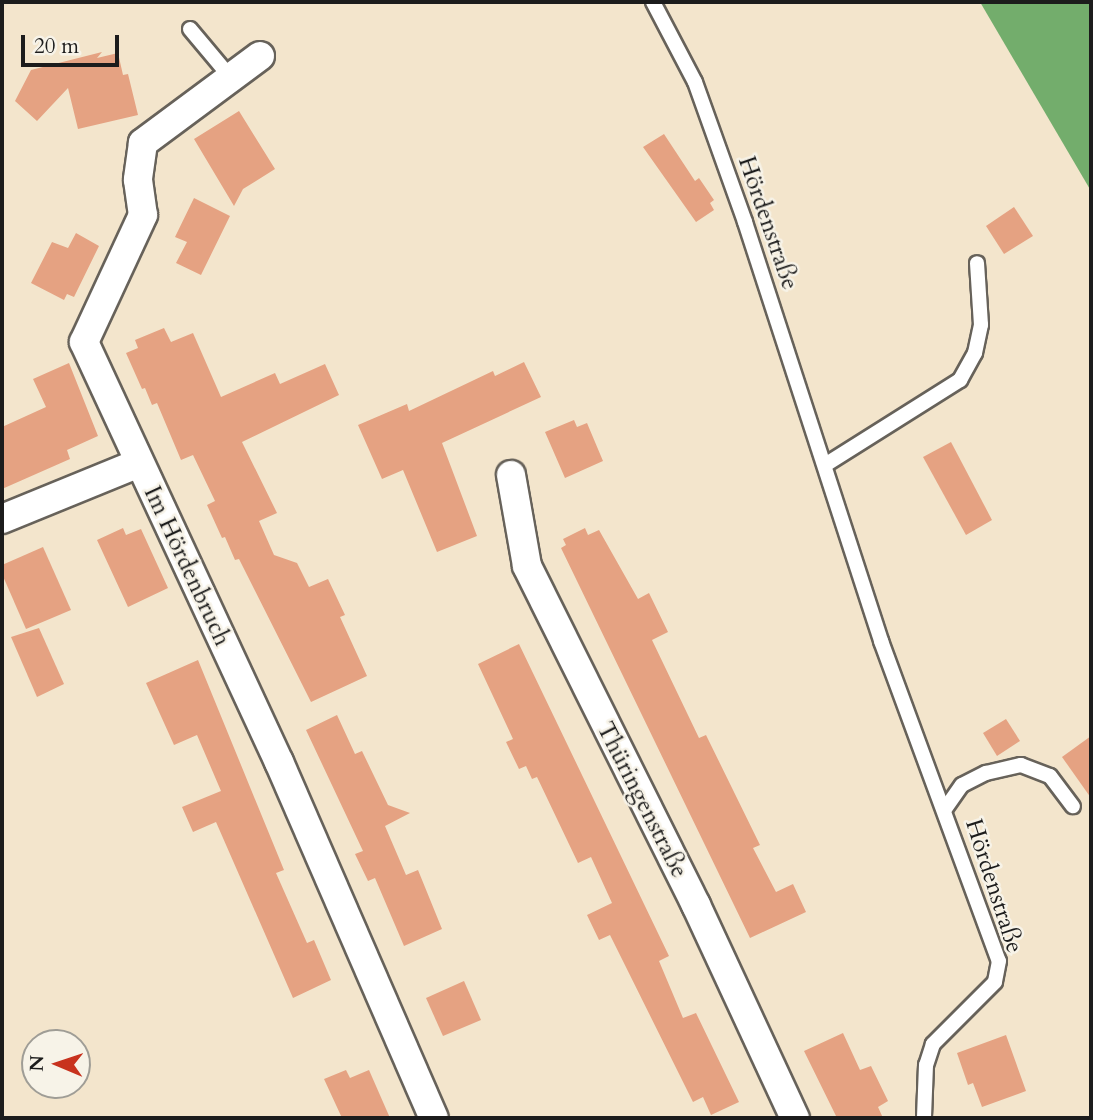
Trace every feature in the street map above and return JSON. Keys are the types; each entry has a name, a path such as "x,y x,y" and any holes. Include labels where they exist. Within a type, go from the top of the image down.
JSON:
{"street":[{"name":"Im Hördenbruch","path":"260,56 143,143 138,180 143,215 84,342 279,762 435,1118"},
{"path":"2,519 139,463"},
{"name":"Thüringenstraße","path":"511,475 527,566 696,905 795,1118"}],"lane":[{"name":"Hördenstraße","path":"653,2 695,82 825,464 881,641 999,961 995,982 933,1044 926,1065 924,1118"},
{"path":"190,29 231,78"},
{"path":"825,464 960,380 975,353 981,325 977,263"},
{"name":"Hördenstraße","path":"945,809 962,785 986,773 1021,765 1050,776 1073,806"}],"green space":[{"path":"980,2 1091,2 1091,191"}],"building":[{"path":"102,52 97,58 118,53 123,75 128,74 138,115 78,129 68,88 37,121 15,101 31,70"},
{"path":"239,111 275,169 243,189 234,206 194,139"},
{"path":"664,134 695,181 699,178 714,200 710,203 714,210 696,222 643,147"},
{"path":"194,198 230,216 201,275 176,263 187,242 175,237"},
{"path":"1014,207 1033,236 1004,254 986,226"},
{"path":"76,233 99,246 74,297 67,294 64,300 31,283 52,242 68,248"},
{"path":"164,328 171,342 193,333 221,397 275,373 280,384 325,364 339,395 242,442 277,513 259,521 274,555 297,563 309,587 328,579 345,615 340,617 367,676 311,702 239,559 235,560 225,537 222,538 207,505 215,501 193,455 181,460 157,403 152,405 145,388 142,389 126,353 138,348 135,340"},
{"path":"524,362 541,397 442,443 477,536 437,552 403,470 382,479 358,425 407,404 409,411 493,371 495,376"},
{"path":"69,363 98,436 67,450 70,459 2,489 2,427 46,407 33,379"},
{"path":"574,420 577,427 587,423 603,461 565,478 545,432"},
{"path":"951,442 992,520 966,535 923,457"},
{"path":"123,528 126,535 141,529 168,588 128,607 97,540"},
{"path":"585,528 588,535 599,530 638,599 649,593 668,632 652,640 699,738 706,735 760,845 753,848 776,892 793,884 806,912 750,938 561,548 566,545 563,539"},
{"path":"43,547 71,610 26,629 2,574 2,565"},
{"path":"39,628 64,684 37,697 11,637"},
{"path":"519,644 669,956 659,961 683,1018 696,1013 739,1102 711,1115 703,1097 693,1102 610,935 599,940 587,915 612,903 591,857 578,863 537,777 532,779 526,766 519,769 506,742 513,739 478,664"},
{"path":"198,660 284,870 276,873 307,943 314,940 331,980 293,998 216,822 193,832 182,807 221,791 197,735 174,745 146,683"},
{"path":"337,715 355,754 362,751 388,805 410,813 385,826 406,875 418,870 442,929 404,946 375,878 368,881 355,854 363,851 306,730"},
{"path":"1006,719 1020,741 997,756 983,733"},
{"path":"1091,736 1091,798 1062,757"},
{"path":"464,981 481,1020 443,1036 426,998"},
{"path":"843,1033 860,1070 871,1066 888,1101 878,1107 883,1118 837,1118 804,1051"},
{"path":"1006,1035 1026,1091 982,1107 973,1083 968,1085 957,1053"},
{"path":"346,1070 350,1078 369,1070 390,1118 342,1118 324,1079"}]}
